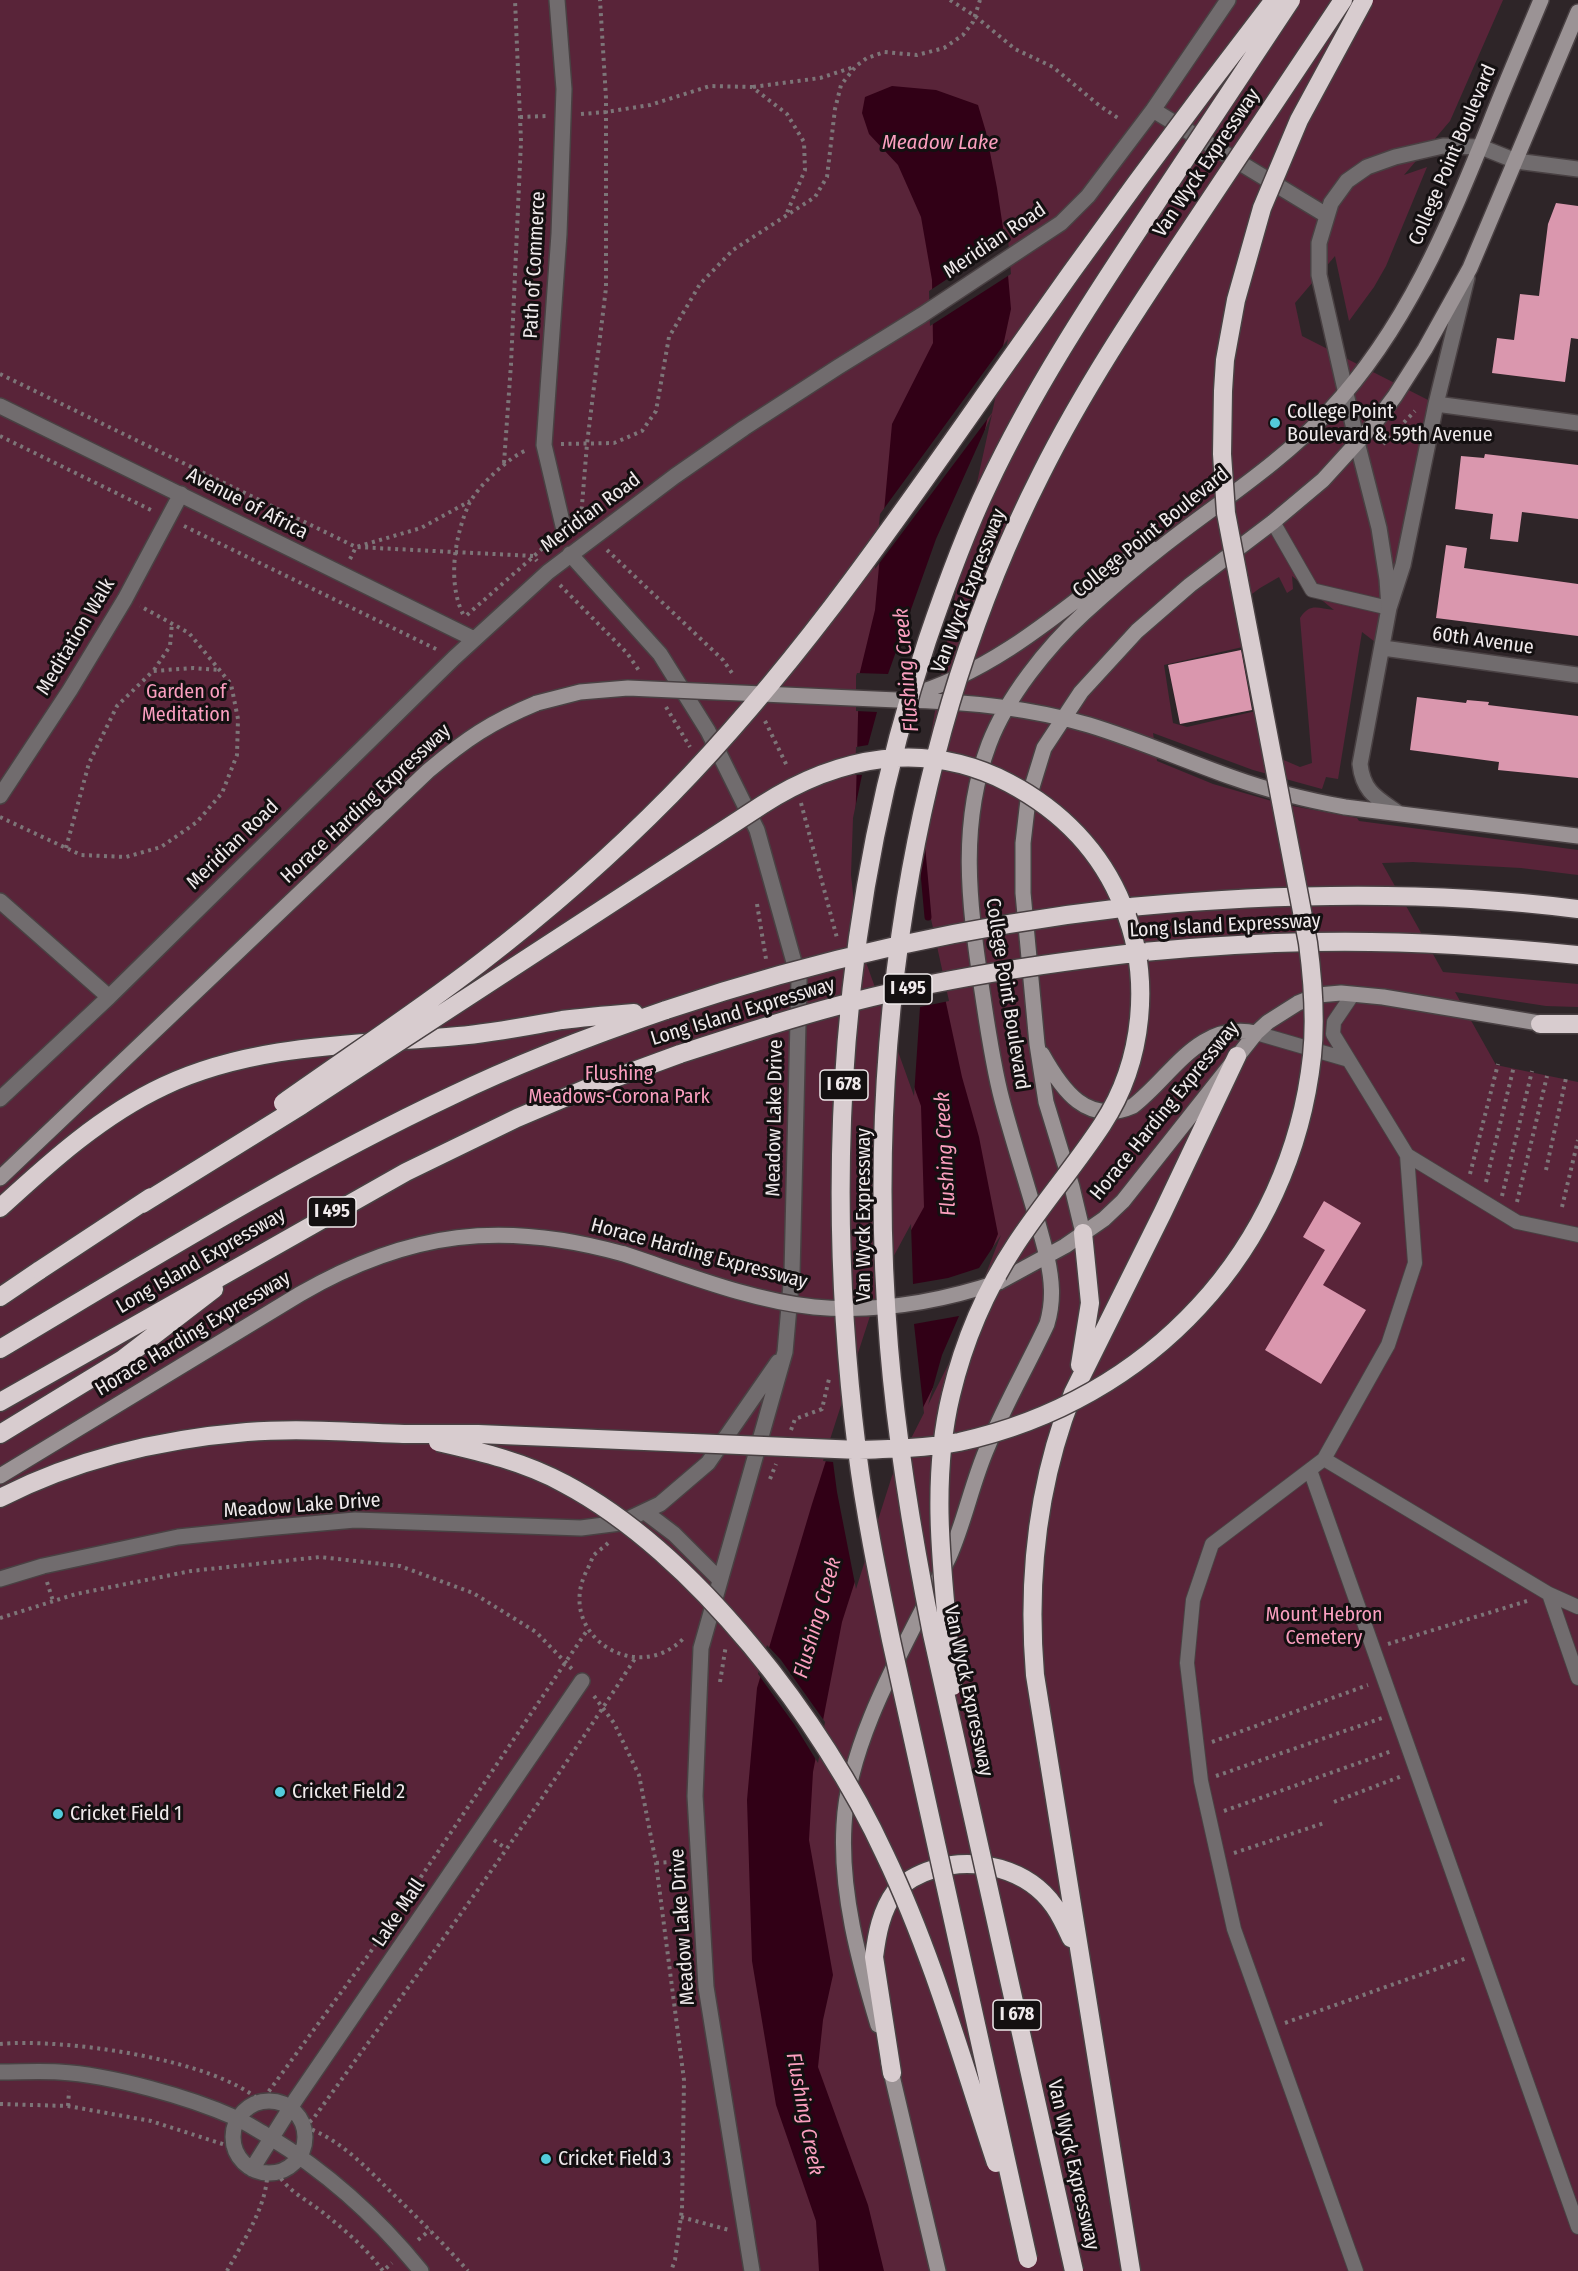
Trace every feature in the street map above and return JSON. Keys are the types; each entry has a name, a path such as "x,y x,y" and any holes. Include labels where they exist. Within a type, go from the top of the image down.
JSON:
{"highway":[{"path":"142,1204 481,963 601,863 697,768 769,688 842,596 1160,148 1274,0"},
{"name":"Van Wyck Expressway","path":"1029,2265 906,1710 876,1566 858,1453 844,1310 841,1199 844,1076 854,961 869,864 900,728 942,597 987,487 1029,405 1077,324 1291,0"},
{"name":"Van Wyck Expressway","path":"1074,2271 959,1760 932,1634 908,1504 889,1349 884,1259 884,1138 891,1018 904,913 922,814 944,729 982,611 1014,530 1041,472 1075,409 1133,315 1343,0"},
{"path":"0,1498 76,1466 111,1456 148,1447 248,1432 478,1434 860,1450 957,1442 1019,1425 1081,1399 1138,1362 1184,1322 1225,1277 1244,1250 1274,1195 1297,1131 1309,1081 1314,998 1308,943 1226,513 1222,454 1224,371 1236,300 1262,208 1299,120 1364,0"},
{"path":"0,1297 142,1204 302,1105 753,810 804,780 826,771 871,760 893,758 936,760 960,765 1004,780 1044,804 1082,838 1118,893 1130,926 1138,959 1139,1023 1130,1065 1114,1106 1027,1227 986,1294 966,1344 950,1400 942,1450 940,1525 959,1760"},
{"name":"Long Island Expressway","path":"0,1349 237,1210 376,1133 452,1095 599,1033 757,980 893,945 1021,921 1130,906 1215,900 1332,897 1423,898 1578,909"},
{"name":"Long Island Expressway","path":"0,1402 398,1176 507,1122 590,1087 680,1054 826,1009 886,994 1034,966 1143,952 1303,942 1372,942 1491,947 1578,956"},
{"path":"0,1208 63,1152 120,1110 164,1086 218,1065 273,1053 493,1033 561,1021 666,1010"},
{"path":"1540,1024 1578,1024"},
{"path":"1073,1393 1237,1056"},
{"path":"1083,1233 1090,1303 1080,1369 1054,1448 1040,1507 1031,1612 1037,1684 1131,2271"},
{"path":"0,1434 123,1359 268,1248"},
{"path":"404,1434 508,1459 555,1479 588,1497 633,1530 678,1569 729,1622 778,1681 843,1775 872,1827 896,1879 938,1988 1029,2265"},
{"path":"892,2073 874,1957 879,1929 887,1906 896,1891 925,1872 944,1866 964,1863 984,1864 1005,1870 1038,1890 1053,1904 1071,1940 1089,2013"}],"main road":[{"name":"College Point Boulevard","path":"938,2271 892,2073 866,1985 849,1902 844,1824 848,1797 861,1748 876,1706 950,1554 987,1448 1047,1324 1052,1307 1047,1257 994,1064 976,950 968,872 969,835 974,796 990,740 1008,707 1040,660 1080,617 1164,545 1271,465 1329,411 1385,340 1414,293 1443,237 1541,0"},
{"name":"College Point Boulevard","path":"1083,1233 1072,1187 1046,1102 1037,1044 1023,893 1023,843 1028,800 1044,748 1062,718 1098,671 1144,624 1323,480 1395,396 1425,349 1470,268 1578,12"},
{"path":"897,700 942,684 1002,653 1133,556 1164,545"},
{"name":"Horace Harding Expressway","path":"0,1178 428,771 485,726 537,703 580,692 628,688 939,701 1008,707"},
{"path":"1008,707 1062,718 1108,731 1266,789 1345,807 1578,836"},
{"name":"Horace Harding Expressway","path":"0,1476 325,1279 377,1256 433,1241 495,1234 559,1238 624,1254 756,1296 784,1302 830,1308 870,1308 935,1301 999,1282 1047,1257 1104,1219 1123,1201 1256,1033 1268,1022 1298,1003 1318,995 1353,994 1578,1029"},
{"path":"1037,1044 1064,1089 1084,1105 1108,1112 1121,1111 1133,1106 1204,1040 1230,1030 1256,1033"}],"street":[{"name":"Path of Commerce","path":"557,0 564,89 559,234 544,444 564,530"},
{"name":"Meridian Road","path":"0,1099 109,997 454,658 570,554 675,476 744,429 1061,223 1088,196 1153,110 1228,0"},
{"path":"1153,110 1326,215"},
{"path":"1389,608 1379,528 1319,275 1319,243 1331,203 1347,181 1367,167 1395,157 1443,146 1480,147 1516,161 1578,169"},
{"name":"College Point Boulevard","path":"1398,813 1365,787 1360,764 1389,608 1403,565 1436,404 1470,268"},
{"path":"1436,404 1578,423"},
{"name":"Avenue of Africa","path":"0,406 474,639"},
{"name":"Meditation Walk","path":"0,796 70,690 125,599 181,494"},
{"name":"Meadow Lake Drive","path":"570,554 660,654 708,731 757,830 799,980 792,1273 785,1352 701,1648 695,1807 706,1987 752,2271"},
{"name":"60th Avenue","path":"1383,648 1578,675"},
{"path":"0,901 109,997"},
{"name":"Meadow Lake Drive","path":"0,1579 43,1566 178,1537 265,1528 355,1520 581,1528 620,1523 660,1504 708,1463 785,1352"},
{"path":"645,1512 674,1534 720,1580"},
{"name":"Lake Mall","path":"252,2169 291,2108 582,1682"},
{"path":"0,2072 61,2072 128,2084 238,2118 300,2156 350,2196 404,2250 421,2271"},
{"path":"261,2102 280,2102 291,2108 299,2116 304,2127 306,2138 300,2156 288,2168 273,2172 252,2169 244,2163 235,2148 234,2130 238,2118 246,2109 261,2102"}],"lane":[{"path":"1273,522 1312,590 1389,608"},
{"path":"1353,994 1334,1022 1333,1034 1407,1155 1517,1222 1578,1235"},
{"path":"1256,1033 1349,1060"},
{"path":"1356,2271 1234,1929 1202,1781 1187,1663 1193,1600 1212,1545 1324,1459 1388,1345 1414,1263 1407,1155"},
{"path":"1324,1459 1549,1594 1578,1606"},
{"path":"1310,1470 1578,2226"},
{"path":"1549,1594 1578,1678"}],"path":[{"path":"504,464 512,364 521,141 515,0"},
{"path":"584,524 580,519 586,444 606,288 606,112 600,0"},
{"path":"950,0 975,16 1015,49 1053,67 1100,106 1121,120"},
{"path":"342,575 356,547 421,528 470,501 504,464 521,453 544,444 614,443 642,431 656,411 669,337 700,284 733,250 815,198 826,177 839,93 856,66 867,58 884,52 917,55 944,48 963,35 973,22 980,0"},
{"path":"520,117 606,112 650,105 710,86 752,87 786,84 820,78 856,66"},
{"path":"752,87 787,114 804,142 805,170 786,217"},
{"path":"0,375 356,547 532,556 538,561"},
{"path":"1378,450 1418,408 1436,404"},
{"path":"0,436 454,658"},
{"path":"465,617 459,604 455,582 456,552 460,528 470,501"},
{"path":"436,649 465,617 564,530"},
{"path":"560,584 627,653 647,681"},
{"path":"0,817 81,855 126,857 161,848 197,822 222,793 237,755 238,718 231,684 189,633 125,599"},
{"path":"66,848 89,763 117,706 153,671 170,646 172,623"},
{"path":"153,671 193,668 219,670"},
{"path":"660,699 695,755"},
{"path":"756,903 767,967"},
{"path":"1469,1177 1498,1064"},
{"path":"1484,1187 1514,1066"},
{"path":"1502,1196 1532,1071"},
{"path":"1516,1202 1547,1076"},
{"path":"1546,1170 1566,1078"},
{"path":"1562,1207 1578,1140"},
{"path":"613,1539 594,1556 584,1577 579,1597 582,1617 588,1629 607,1649 626,1657 636,1658 646,1658 666,1652 682,1640 687,1633"},
{"path":"0,1618 76,1594 191,1571 320,1557 400,1566 473,1593 536,1632 566,1660 614,1723 639,1775 656,1863 684,2080 681,2217 675,2260 671,2271"},
{"path":"1373,1648 1549,1594"},
{"path":"0,2044 74,2046 131,2053 197,2070 252,2093 261,2102 367,1957 588,1629"},
{"path":"468,2271 430,2229 362,2164 325,2134 304,2127 313,2119 409,1986 636,1658"},
{"path":"1197,1747 1384,1679"},
{"path":"1202,1781 1396,1713"},
{"path":"1209,1816 1407,1745"},
{"path":"1334,1802 1416,1770"},
{"path":"1219,1858 1324,1823"},
{"path":"656,1863 686,1861"},
{"path":"1270,2029 1481,1953"},
{"path":"0,2104 68,2106 151,2121 235,2148"},
{"path":"227,2271 250,2229 273,2172 282,2183 325,2213 373,2258 383,2271"},
{"path":"681,2217 733,2231"}],"green space":[{"name":"Flushing Meadows-Corona Park","path":"0,0 1503,0 1450,121 1404,175 1427,167 1386,266 1374,287 1349,321 1335,256 1295,303 1302,336 1436,404 1383,648 1362,632 1338,779 1326,777 1322,789 1253,770 1153,733 1157,761 1213,784 1282,804 1357,818 1359,821 1578,850 1578,875 1521,868 1413,862 1382,863 1443,972 1578,984 1578,1007 1546,1006 1455,992 1496,1065 1578,1082 1578,2271 0,2271","holes":["1292,576 1334,610 1311,608 1300,618 1312,763 1300,767 1265,752 1256,711 1187,727 1173,723 1164,665 1247,646 1237,605 1260,588 1279,577 1287,593 1293,589"]}],"water":[{"name":"Meadow Lake","path":"892,86 936,90 978,105 986,132 1005,241 1011,309 963,532 915,809 928,919 962,1077 979,1137 998,1234 956,1342 889,1475 842,1622 813,1772 809,1840 833,1975 823,2020 818,2067 868,2205 884,2271 819,2271 816,2221 776,2105 752,1961 747,1800 757,1688 812,1504 885,1277 924,1207 921,1106 861,940 854,876 859,676 875,610 892,424 933,343 932,280 921,217 898,165 869,134 862,113 865,97"}],"pier":[{"path":"1008,239 1011,274 930,326 929,291"},
{"path":"1008,339 992,413 875,569 880,514"},
{"path":"992,414 966,533 918,809 931,919 949,1001 920,1007 914,1096 858,940 851,875 853,818 862,775 855,775 856,747 868,745 877,712 856,711 856,676 857,673 888,674 936,539"},
{"path":"911,1224 913,1284 948,1278 979,1268 1001,1235 959,1343 928,1405 942,1355 959,1316 914,1324 924,1413 892,1476 856,1589 833,1462 823,1461 883,1276"},
{"path":"767,1645 781,1660 825,1722 818,1763 794,1724 758,1674"}],"building":[{"path":"1556,203 1578,206 1578,339 1571,338 1565,382 1492,373 1497,338 1514,340 1520,294 1539,296 1548,224"},
{"path":"1485,454 1578,465 1578,519 1522,512 1518,542 1490,539 1493,514 1455,509 1461,456 1484,458"},
{"path":"1446,545 1467,548 1464,568 1578,584 1578,636 1436,618"},
{"path":"1241,650 1252,710 1180,724 1168,665"},
{"path":"1417,697 1466,703 1467,700 1489,702 1488,705 1578,716 1578,778 1498,770 1499,762 1410,750"},
{"path":"1324,1201 1361,1223 1323,1285 1366,1310 1321,1384 1265,1350 1325,1250 1303,1237"}],"waterway":[{"name":"Flushing Creek","path":"922,851 928,917"}],"place":[{"name":"College Point Boulevard & 59th Avenue","path":"1275,423"},
{"name":"Cricket Field 2","path":"280,1792"},
{"name":"Cricket Field 1","path":"58,1814"},
{"name":"Cricket Field 3","path":"546,2159"}],"park label":[{"name":"Garden of Meditation","path":"186,704"},
{"name":"Mount Hebron Cemetery","path":"1324,1626"}]}
